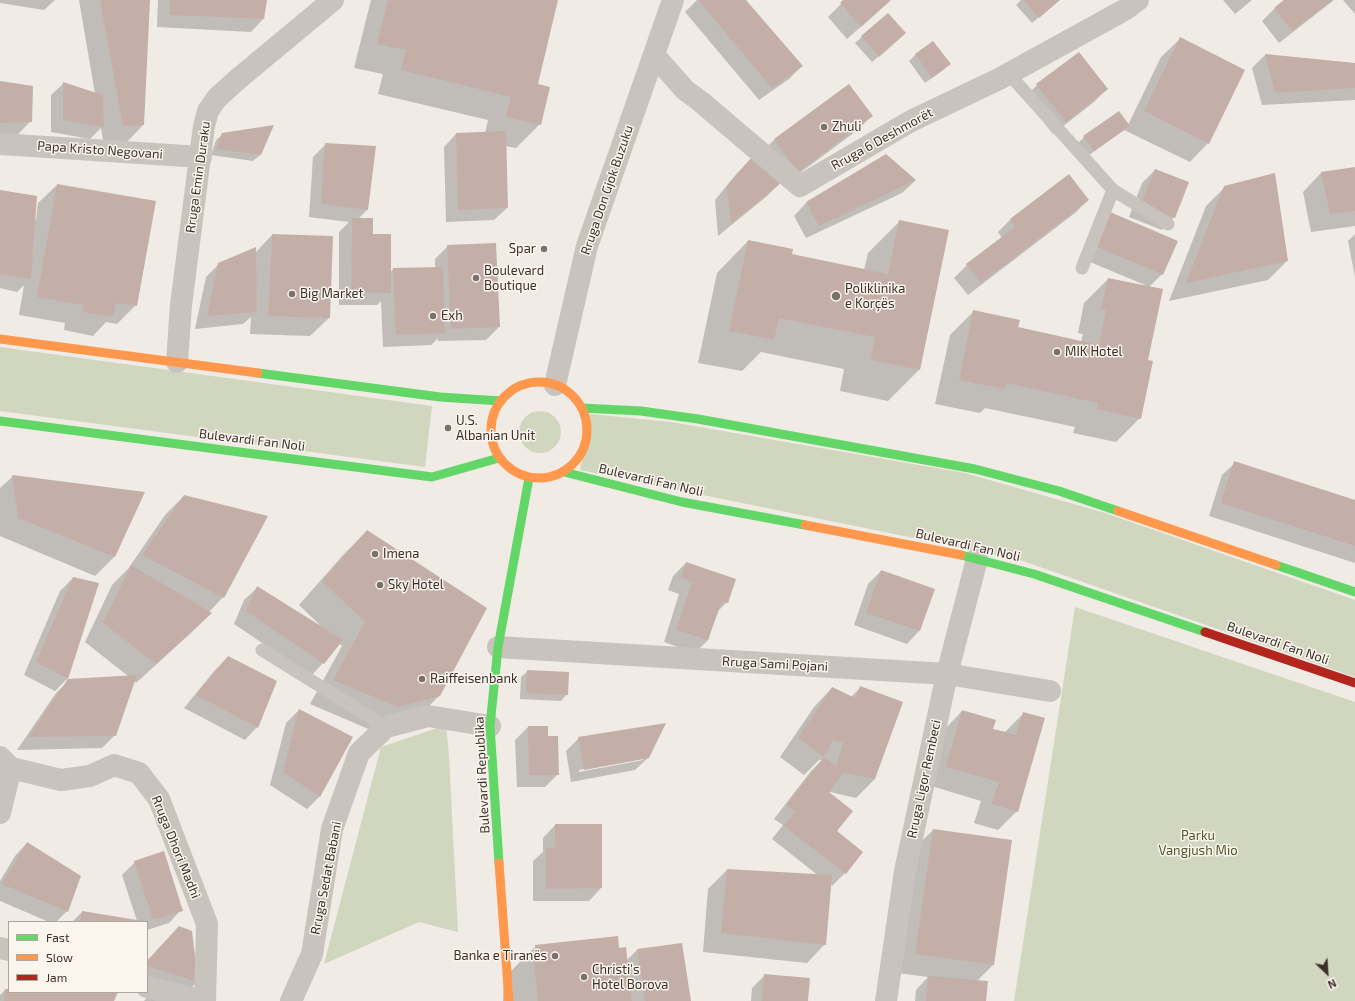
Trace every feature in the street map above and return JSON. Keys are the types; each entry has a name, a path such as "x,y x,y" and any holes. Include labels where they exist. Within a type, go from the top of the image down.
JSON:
{"main road":[{"path":"0,339 440,397 501,401"},
{"path":"531,382 544,382 555,385 566,390 576,398 582,408 587,420 588,431 586,444 574,465 564,472 553,477 541,479 529,478 518,474 507,467 499,458 491,435 491,423 494,412 508,393 520,386 531,382"},
{"path":"582,408 641,411 698,419 975,469 1059,491 1355,592"},
{"name":"Bulevardi Fan Noli","path":"0,421 432,477 499,458"},
{"name":"Bulevardi Fan Noli","path":"564,472 682,502 945,552 1034,574 1355,683"},
{"name":"Bulevardi Republika","path":"509,1001 490,726 498,647 529,478"}],"street":[{"name":"Rruga Emin Duraku","path":"177,362 180,305 204,126 208,111 217,98 238,79 333,0"},
{"name":"Rruga Don Gjok Buzuku","path":"555,385 587,246 673,0"},
{"name":"Rruga 6 Deshmorët","path":"654,55 685,90 800,186 911,121 999,80 1008,73 1126,9 1138,0"},
{"name":"Papa Kristo Negovani","path":"0,144 201,157"},
{"name":"Rruga Ligor Rembeci","path":"886,1001 905,871 947,674 977,559"},
{"name":"Rruga Sami Pojani","path":"498,647 947,674 1050,691"},
{"path":"386,726 428,716 490,726"},
{"name":"Rruga Sedat Babani","path":"291,1001 312,954 332,829 359,753 386,726"},
{"path":"0,813 5,762"},
{"name":"Rruga Dhori Madhi","path":"5,762 60,780 90,776 114,765 139,773 159,799 207,924 204,1001"},
{"path":"148,987 204,1001"}],"lane":[{"path":"1008,73 1113,190 1168,224"},
{"path":"1082,268 1113,190"},
{"path":"262,650 386,726"}],"green space":[{"path":"0,347 432,406 425,467 0,411"},
{"path":"536,411 544,411 552,414 558,420 561,432 558,444 552,450 544,453 536,453 528,450 522,444 519,436 519,428 522,420 528,414"},
{"path":"590,414 671,422 965,473 1105,513 1355,600 1355,677 1017,559 580,470"},
{"name":"Parku Vangjush Mio","path":"1075,607 1355,702 1355,1001 1014,1001"},
{"path":"446,725 449,756 458,932 419,922 324,964 381,747"}],"building":[{"path":"100,0 150,0 144,125 123,126"},
{"path":"170,0 267,0 264,19 170,15"},
{"path":"388,0 558,0 538,84 550,87 541,125 506,117 511,97 401,70 406,50 377,44"},
{"path":"698,0 746,0 803,66 772,88"},
{"path":"843,0 891,0 861,27 840,3"},
{"path":"1024,0 1060,0 1039,18"},
{"path":"1284,0 1333,0 1292,31 1274,8"},
{"path":"888,13 906,33 879,57 861,36"},
{"path":"1180,37 1245,70 1209,144 1144,111"},
{"path":"933,41 951,64 932,78 915,54"},
{"path":"1079,52 1108,89 1066,122 1036,84"},
{"path":"1265,54 1355,63 1355,88 1275,93"},
{"path":"0,81 33,86 32,122 0,123"},
{"path":"63,82 103,95 104,127 63,120"},
{"path":"849,84 873,116 798,172 774,139"},
{"path":"1119,111 1130,126 1094,151 1083,136"},
{"path":"274,125 261,155 216,149 222,133"},
{"path":"506,131 508,208 458,210 456,133"},
{"path":"325,143 376,146 368,210 321,204"},
{"path":"886,154 916,180 819,226 806,202"},
{"path":"751,158 781,183 731,224 727,186"},
{"path":"1355,167 1355,211 1330,214 1321,172"},
{"path":"1155,169 1189,182 1175,218 1141,204"},
{"path":"1275,173 1288,261 1186,283 1224,186"},
{"path":"1069,174 1089,200 981,283 966,264 1015,227 1010,219"},
{"path":"57,184 156,201 137,306 116,303 113,317 82,312 84,305 37,297"},
{"path":"0,190 37,196 31,279 0,274"},
{"path":"1110,212 1178,241 1163,275 1095,246"},
{"path":"352,218 373,218 373,234 391,234 391,293 351,292"},
{"name":"Poliklinika e Korçës","path":"899,220 949,230 920,370 871,360 875,337 779,318 774,340 729,331 748,240 793,249 792,254 888,274"},
{"path":"272,234 333,236 330,318 268,316"},
{"path":"496,243 500,327 451,329 447,245"},
{"path":"256,247 257,312 207,316 218,263"},
{"path":"443,267 445,333 396,335 393,268"},
{"name":"MIK Hotel","path":"1108,278 1163,289 1148,360 1153,361 1141,419 1097,409 1098,403 1006,383 1005,389 959,380 973,310 1020,320 1018,327 1099,345 1106,310 1101,309"},
{"path":"1234,461 1355,500 1355,546 1221,503"},
{"path":"12,475 145,492 115,557 18,518"},
{"path":"184,495 268,516 224,598 142,555"},
{"path":"367,530 487,608 440,696 398,707 333,680 365,622 322,581"},
{"path":"686,562 736,579 728,603 722,601 708,640 676,630 692,582 681,578"},
{"path":"131,565 212,613 156,664 103,623"},
{"path":"881,570 935,589 920,631 866,613"},
{"path":"73,577 99,583 68,679 36,662"},
{"path":"257,586 343,640 324,664 246,611"},
{"path":"228,656 277,681 258,728 196,695"},
{"path":"527,670 569,672 568,695 526,693"},
{"path":"137,675 116,736 28,737 68,679"},
{"path":"860,686 903,702 875,779 843,773 829,792 853,811 837,831 863,852 846,874 784,826 795,812 786,805 824,757 798,738 832,687 855,698","holes":["833,740 843,743 836,767 824,757"]},
{"path":"299,709 353,737 320,797 283,772"},
{"path":"962,710 996,720 993,729 1016,735 1023,712 1045,718 1018,812 992,804 999,782 946,767"},
{"path":"666,723 649,758 584,770 578,737"},
{"path":"528,726 548,726 548,736 558,736 559,775 529,775"},
{"path":"555,824 602,824 602,888 546,889 546,848 555,847"},
{"path":"933,829 1012,840 994,965 915,954"},
{"path":"27,842 81,876 68,912 2,884"},
{"path":"164,851 183,911 153,920 134,861"},
{"path":"727,869 832,875 826,945 721,933"},
{"path":"82,911 143,921 80,921"},
{"path":"179,926 192,931 198,982 148,966 148,960"},
{"path":"618,936 619,948 626,947 632,1001 538,1001 533,954 536,953 535,945"},
{"path":"682,943 691,1001 645,1001 637,949"},
{"path":"764,974 810,978 808,1001 762,1001"},
{"path":"928,976 988,981 986,1001 926,1001"},
{"path":"5,989 8,989 8,993 118,993 114,1001 4,1001"}],"traffic: fast":[{"path":"258,373 440,397 501,401"},
{"path":"582,408 641,411 698,419 975,469 1059,491 1118,511"},
{"path":"0,421 432,477 499,458"},
{"path":"564,472 682,502 805,525"},
{"path":"499,863 490,726 498,647 529,478"},
{"path":"961,555 1034,574 1205,632"},
{"path":"1276,565 1355,592"}],"traffic: slow":[{"path":"0,339 258,373"},
{"path":"539,382 558,385 573,396 584,411 587,430 584,449 573,464 558,475 539,478 520,475 505,464 494,449 491,430 494,411 505,396 520,385 539,382"},
{"path":"1118,511 1276,565"},
{"path":"805,525 961,555"},
{"path":"499,863 509,1001"}],"traffic: jam":[{"path":"1205,632 1355,683"}],"place":[{"name":"Zhuli","path":"824,127"},
{"name":"Spar","path":"544,249"},
{"name":"Boulevard Boutique","path":"476,278"},
{"name":"Big Market","path":"292,294"},
{"name":"Poliklinika e Korçës","path":"836,296"},
{"name":"Exh","path":"433,316"},
{"name":"MIK Hotel","path":"1057,352"},
{"name":"U.S. Albanian Unit","path":"448,428"},
{"name":"Imena","path":"375,554"},
{"name":"Sky Hotel","path":"380,585"},
{"name":"Raiffeisenbank","path":"422,679"},
{"name":"Banka e Tiranës","path":"555,956"},
{"name":"Christi's Hotel Borova","path":"584,977"}]}
